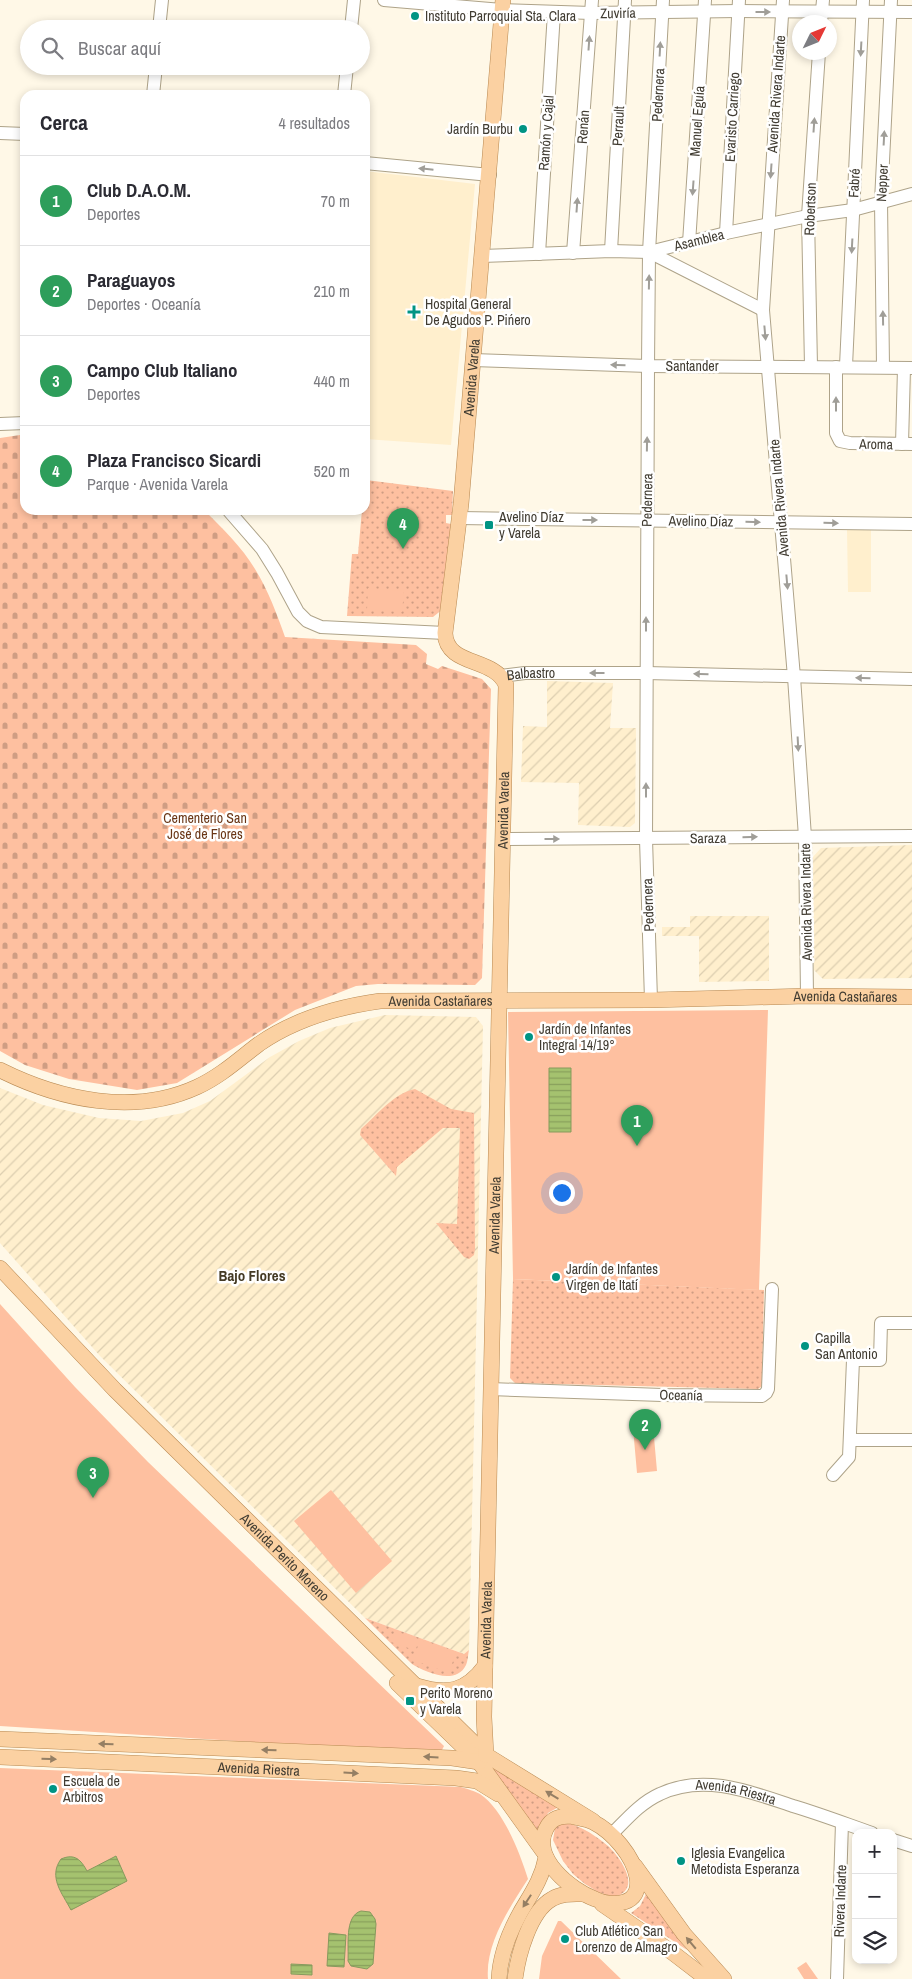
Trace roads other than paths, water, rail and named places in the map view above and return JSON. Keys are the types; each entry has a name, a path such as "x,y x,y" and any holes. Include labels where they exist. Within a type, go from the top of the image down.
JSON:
{"main road":[{"name":"Avenida Varela","path":"445,633 459,518 490,175 503,5"},
{"name":"Balbastro","path":"445,633 446,642 453,652 490,668 501,676"},
{"name":"Avenida Varela","path":"483,1758 498,1000 504,839 506,685 501,676"},
{"name":"Avenida Castañares","path":"0,1070 42,1087 73,1095 119,1103 141,1103 158,1101 197,1087 219,1075 272,1035 302,1020 334,1010 380,1001 651,1000 807,996 912,997"},
{"name":"Avenida Perito Moreno","path":"0,1268 115,1390 414,1685 483,1758 508,1804 544,1854"},
{"name":"Avenida Perito Moreno","path":"0,1282 105,1394 459,1742 593,1822"},
{"path":"414,1685 442,1692 455,1690 472,1681 485,1666"},
{"name":"Avenida Riestra","path":"0,1740 483,1758"},
{"path":"452,1758 460,1752 459,1742"},
{"path":"314,1752 314,1771"},
{"name":"Avenida Riestra","path":"0,1757 466,1779 485,1785 508,1804"},
{"path":"499,1979 504,1951 512,1928 540,1879 544,1854 542,1840 544,1832 554,1819 571,1816 593,1822 611,1835 684,1934 724,1979"},
{"path":"544,1854 557,1872 590,1897 673,1952 707,1979"},
{"path":"515,1979 522,1946 542,1908 552,1899 565,1894 590,1897 618,1904 631,1899 637,1883 631,1861"}],"street":[{"path":"160,20 162,0"},
{"path":"352,20 354,0"},
{"name":"Zuviría","path":"384,0 503,5 554,12 624,14 663,6 782,6 822,12 863,6 891,6 912,12"},
{"name":"Renán","path":"573,254 592,0"},
{"name":"Perrault","path":"610,252 625,0"},
{"name":"Pedernera","path":"651,1000 646,839 646,520 649,252 663,6"},
{"name":"Manuel Eguía","path":"689,243 705,6"},
{"name":"Evaristo Carriego","path":"726,233 739,6"},
{"name":"Avenida Rivera Indarte","path":"782,6 763,310 782,522 805,836 807,996"},
{"name":"Fabré","path":"840,441 836,433 853,210 863,6"},
{"name":"Nepper","path":"884,367 881,201 891,6"},
{"name":"Ramón y Cajal","path":"539,254 554,12"},
{"name":"Robertson","path":"811,366 808,216 818,60"},
{"path":"154,90 155,75"},
{"path":"345,90 346,75"},
{"path":"0,132 20,134"},
{"path":"370,163 490,175"},
{"name":"Asamblea","path":"482,256 649,252 726,233 808,216 853,210 912,194"},
{"path":"649,252 763,310"},
{"name":"Santander","path":"473,360 648,366 908,368"},
{"path":"907,444 908,368"},
{"path":"0,424 20,423"},
{"name":"Aroma","path":"840,441 850,443 907,444"},
{"path":"232,515 262,549 298,612 307,621 320,627 445,633"},
{"name":"Avelino Díaz","path":"459,518 912,524"},
{"name":"Balbastro","path":"501,676 525,673 646,673 912,679"},
{"name":"Saraza","path":"504,839 912,836"},
{"name":"Oceanía","path":"490,1389 762,1396 768,1389 772,1289"},
{"path":"833,1475 850,1457 852,1360 880,1360 881,1323 912,1323"},
{"path":"851,1440 912,1440"},
{"name":"Avenida Riestra","path":"611,1835 633,1812 659,1794 678,1788 706,1785 724,1786 758,1794 860,1829"},
{"name":"Rivera Indarte","path":"837,1979 842,1823"},
{"path":"897,1841 912,1846"}],"place":[{"name":"Instituto Parroquial Sta. Clara","path":"415,16"},
{"name":"Jardín Burbu","path":"523,129"},
{"name":"Hospital General De Agudos P. Pińero","path":"414,312"},
{"name":"Avelino Díaz y Varela","path":"489,525"},
{"name":"Plaza Francisco Sicardi","path":"403,549"},
{"name":"Jardín de Infantes Integral 14/19°","path":"529,1037"},
{"name":"Club D.A.O.M.","path":"637,1146"},
{"name":"Jardín de Infantes Virgen de Itatí","path":"556,1277"},
{"name":"Capilla San Antonio","path":"805,1346"},
{"name":"Paraguayos","path":"645,1450"},
{"name":"Campo Club Italiano","path":"93,1498"},
{"name":"Perito Moreno y Varela","path":"410,1701"},
{"name":"Escuela de Arbitros","path":"53,1789"},
{"name":"Iglesia Evangelica Metodista Esperanza","path":"681,1861"},
{"name":"Club Atlético San Lorenzo de Almagro","path":"565,1939"}],"district":[{"name":"Bajo Flores","path":"252,1275"}],"park label":[{"name":"Cementerio San José de Flores","path":"205,826"}]}
